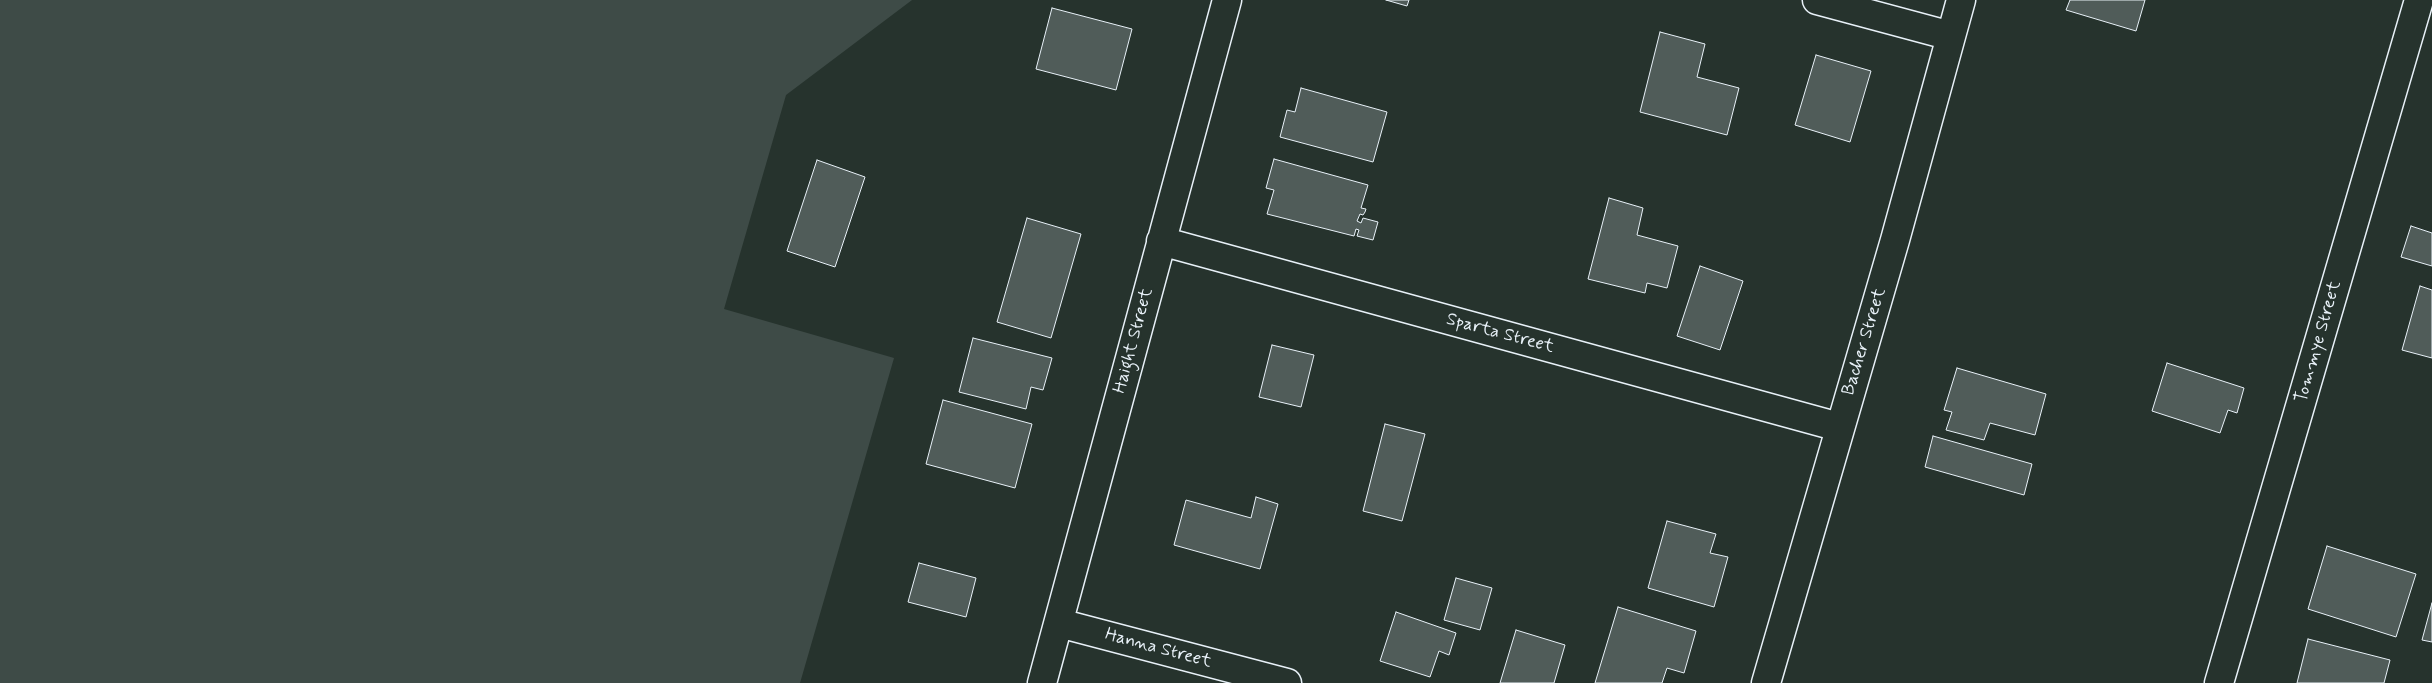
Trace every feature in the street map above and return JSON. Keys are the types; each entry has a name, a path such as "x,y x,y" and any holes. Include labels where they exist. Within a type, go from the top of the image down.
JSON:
{"street":[{"name":"Haight Street","path":"1042,683 1227,0"},
{"path":"1817,0 1951,36"},
{"name":"Bacher Street","path":"1766,683 1895,240 1961,0"},
{"name":"Tommye Street","path":"2219,683 2419,0"},
{"name":"Sparta Street","path":"1161,241 1839,427"},
{"name":"Hanna Street","path":"1059,623 1287,683"}],"shaded area":[{"path":"0,0 912,0 786,95 724,309 894,358 800,683 0,683"}],"building":[{"path":"1386,0 1409,0 1407,6"},
{"path":"2070,0 2145,0 2136,31 2066,10"},
{"path":"1052,8 1132,29 1116,90 1036,69"},
{"path":"1660,32 1705,44 1697,77 1739,88 1727,135 1640,112"},
{"path":"1816,55 1871,71 1850,142 1795,125"},
{"path":"1301,88 1387,112 1373,162 1280,137 1287,110 1295,112"},
{"path":"1274,159 1368,185 1361,208 1366,209 1363,215 1360,214 1357,221 1361,223 1363,218 1378,222 1373,240 1357,236 1359,230 1356,229 1354,236 1267,214 1274,190 1266,188"},
{"path":"817,160 865,177 835,267 787,251"},
{"path":"1609,198 1643,208 1637,235 1678,246 1667,288 1647,283 1645,293 1588,279"},
{"path":"1027,218 1081,234 1051,338 997,322"},
{"path":"2411,226 2432,233 2432,266 2401,257"},
{"path":"1700,266 1743,281 1720,350 1677,336"},
{"path":"2420,286 2432,290 2432,358 2402,350"},
{"path":"973,338 1052,358 1043,390 1031,387 1026,409 959,392"},
{"path":"1272,345 1314,355 1301,407 1259,397"},
{"path":"2167,363 2244,388 2237,413 2228,410 2220,433 2152,411"},
{"path":"1957,368 2046,394 2035,435 1990,423 1984,440 1946,430 1952,412 1944,410"},
{"path":"943,400 1032,424 1015,488 926,464"},
{"path":"1385,424 1425,434 1402,521 1363,511"},
{"path":"1933,436 2032,464 2024,495 1925,467"},
{"path":"1256,497 1278,504 1260,569 1174,545 1186,500 1251,518"},
{"path":"1667,521 1716,534 1710,553 1728,557 1714,607 1648,588"},
{"path":"2327,546 2416,574 2396,637 2308,609"},
{"path":"919,563 976,578 966,617 908,602"},
{"path":"1456,578 1492,588 1480,630 1444,620"},
{"path":"2432,603 2432,642 2422,640"},
{"path":"1618,607 1696,631 1684,673 1667,668 1662,683 1595,683"},
{"path":"1396,612 1456,633 1449,655 1439,651 1430,677 1380,661"},
{"path":"1516,630 1565,645 1554,683 1500,683"},
{"path":"2308,639 2390,660 2384,683 2297,683"}]}
